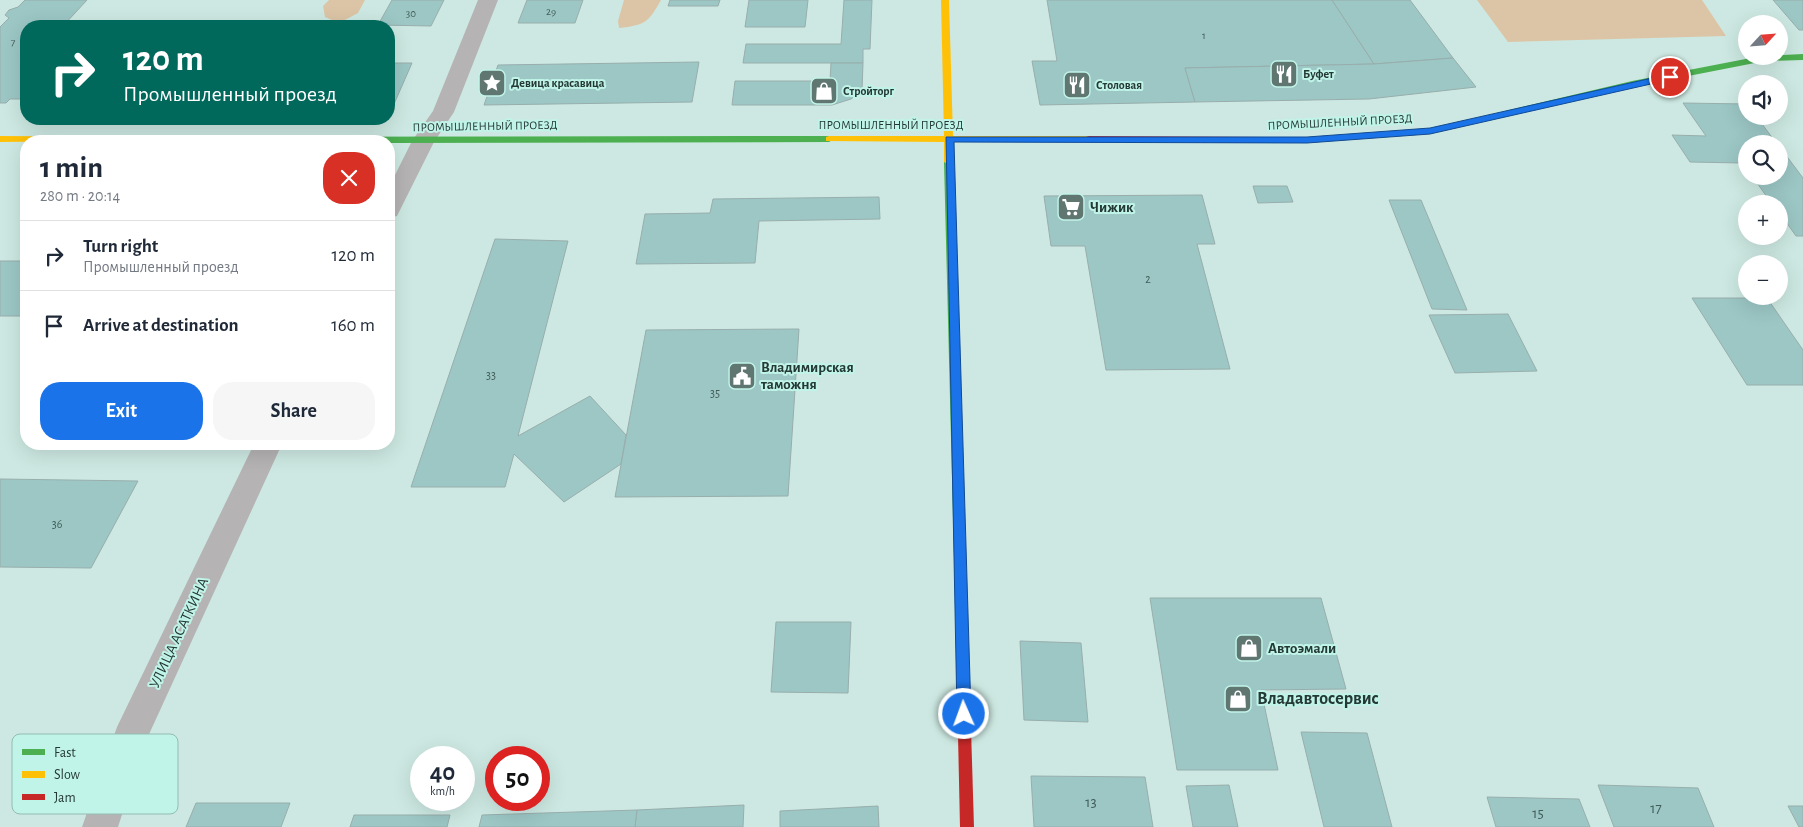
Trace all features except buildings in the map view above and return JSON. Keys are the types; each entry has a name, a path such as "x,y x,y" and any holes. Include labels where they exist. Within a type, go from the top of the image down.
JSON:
{"street":[{"path":"395,198 423,141 443,112 488,0"},
{"path":"944,0 967,827"},
{"name":"ПРОМЫШЛЕННЫЙ ПРОЕЗД","path":"395,141 627,138 1307,140 1430,131 1632,84 1764,58 1803,57"},
{"name":"ПРОМЫШЛЕННЫЙ ПРОЕЗД","path":"0,139 20,139"},
{"name":"УЛИЦА АСАТКИНА","path":"131,734 265,450"},
{"name":"УЛИЦА АСАТКИНА","path":"100,827 104,814"}],"shaded area":[{"path":"329,0 365,0 358,13 345,20 332,20 325,17 323,6"},
{"path":"624,0 661,0 653,14 645,22 635,26 619,28 618,21"},
{"path":"1477,0 1702,0 1726,36 1508,42"}],"traffic: fast":[{"path":"1501,115 1632,84 1765,58 1803,57"},
{"path":"395,140 829,139"},
{"path":"949,162 961,597"}],"traffic: slow":[{"path":"945,0 949,162"},
{"path":"1266,140 1307,140 1430,131 1501,115"},
{"path":"0,139 20,139"},
{"path":"829,139 1089,139"}],"traffic: jam":[{"path":"1089,139 1266,140"},
{"path":"961,597 967,827"}],"place":[{"name":"Буфет","path":"1284,74"},
{"name":"Девица красавица","path":"492,83"},
{"name":"Столовая","path":"1077,85"},
{"name":"Стройторг","path":"824,91"},
{"name":"Чижик","path":"1071,207"},
{"name":"Владимирская таможня","path":"742,376"},
{"name":"Автоэмали","path":"1249,648"},
{"name":"Владавтосервис","path":"1238,699"}],"route":[{"path":"964,714 949,139 1307,140 1430,131 1632,84 1670,77"}]}
